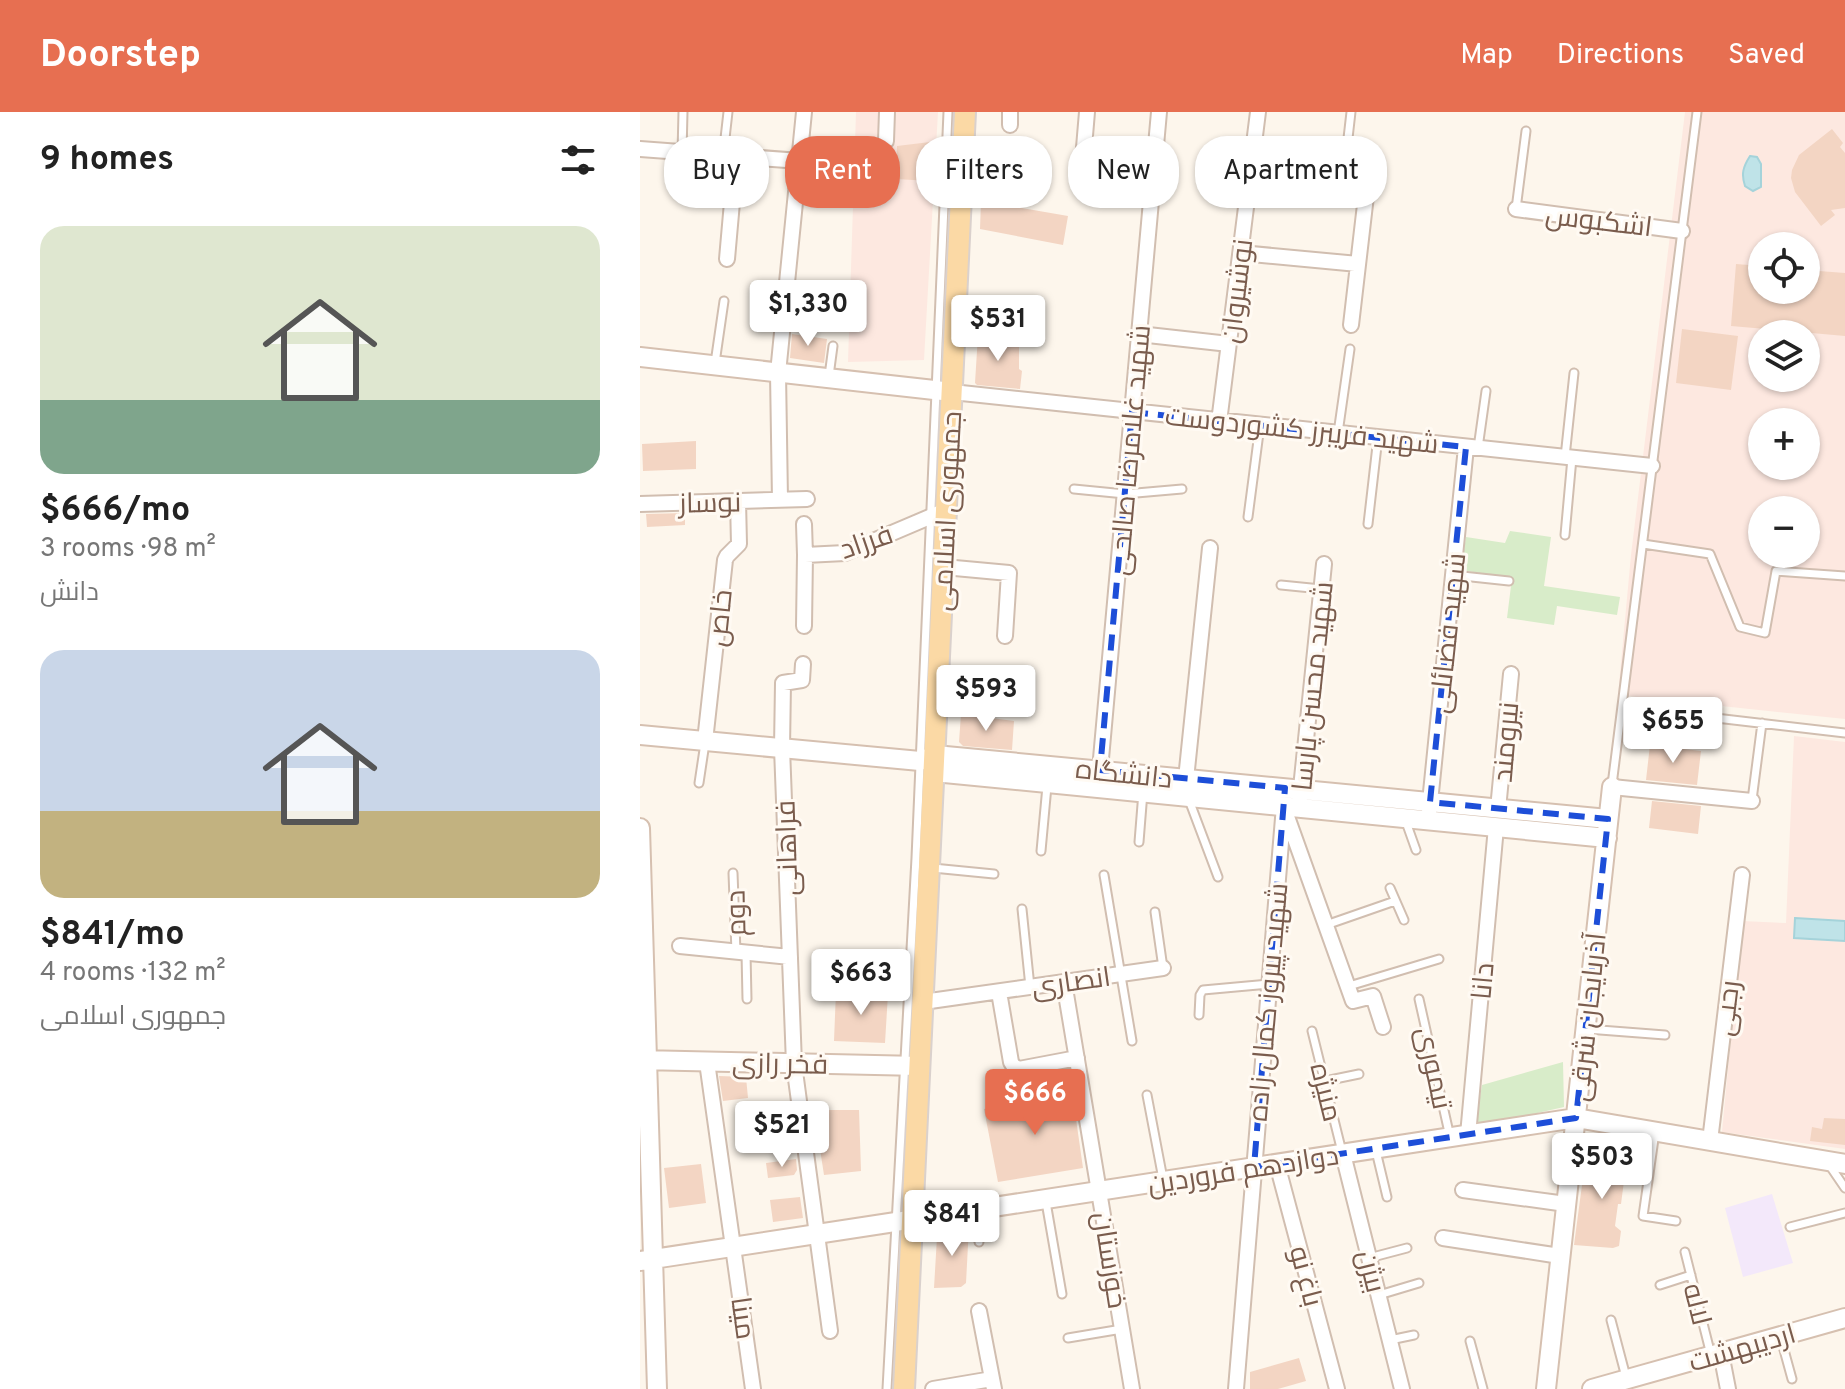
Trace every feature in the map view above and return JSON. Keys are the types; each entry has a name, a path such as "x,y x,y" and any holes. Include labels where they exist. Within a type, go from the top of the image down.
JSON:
{"main road":[{"name":"جمهوری اسلامی","path":"904,1389 904,1220 912,1066 923,1002 929,868 929,763 944,567 938,513 965,112"},
{"path":"640,357 944,392"},
{"name":"دانشگاه","path":"640,735 1292,798 1405,818 1429,811"},
{"name":"آذربایجان شرقی","path":"1546,1389 1612,787"},
{"name":"دانشگاه","path":"1292,798 1400,799 1429,811 1608,829"},
{"path":"640,828 647,1260 657,1389"},
{"name":"فخر رازی","path":"644,1060 912,1066"},
{"name":"دوازدهم فروردین","path":"647,1260 1576,1118 1836,1163"},
{"name":"اردیبهشت","path":"1596,1388 1845,1318"}],"street":[{"name":"نوساز","path":"802,136 804,112"},
{"path":"886,136 887,112"},
{"path":"1085,136 1087,112"},
{"name":"شهید غلامرضا صالحی","path":"1100,779 1159,112"},
{"name":"نوشیروان","path":"1219,422 1258,112"},
{"path":"640,149 664,151"},
{"path":"727,259 728,208"},
{"name":"نوساز","path":"780,500 778,373 795,208"},
{"path":"1351,325 1365,208"},
{"name":"اشکبوس","path":"1516,209 1682,231"},
{"path":"1241,253 1358,264"},
{"path":"1139,334 1229,344"},
{"name":"شهید فریبرز کشوردوست","path":"944,392 1652,466"},
{"name":"شهید فضائلی","path":"1429,811 1453,575 1472,447"},
{"name":"نوساز","path":"640,504 807,499"},
{"name":"خاص","path":"705,741 725,560 739,544 738,501"},
{"name":"فرزاد","path":"804,626 805,555 845,553 938,513"},
{"path":"804,524 805,555"},
{"path":"1187,788 1210,548"},
{"name":"شهید محسن پارسا","path":"1292,798 1324,564"},
{"path":"944,567 1009,573 1005,636"},
{"name":"فراهانی","path":"803,664 802,680 783,683 782,748 794,1064 830,1331"},
{"name":"نیرومند","path":"1497,818 1511,674"},
{"path":"1612,787 1752,801"},
{"path":"1292,798 1326,925 1353,1001 1373,996 1383,1027"},
{"name":"شهید پیروز کمال زاده","path":"1236,1389 1269,984 1292,798"},
{"name":"دانا","path":"1459,1136 1497,818"},
{"name":"رجبی","path":"1710,1141 1742,875"},
{"path":"680,946 790,957"},
{"name":"انصاری","path":"923,1002 1163,968"},
{"name":"خوزستان","path":"1064,982 1132,1389"},
{"path":"999,992 1014,1067 1019,1069 1077,1058"},
{"name":"مینا","path":"707,1062 753,1389"},
{"name":"بیژن","path":"1343,1154 1402,1389"},
{"name":"باغ نو","path":"1277,1164 1337,1389"},
{"path":"1463,1190 1566,1204"},
{"path":"1443,1238 1560,1256"},
{"path":"933,1389 993,1384 979,1311"},
{"path":"1716,1354 1728,1389"}],"lane":[{"path":"682,136 683,112"},
{"path":"728,112 729,136"},
{"path":"944,392 948,112"},
{"path":"1348,136 1351,112"},
{"path":"1612,787 1697,112"},
{"path":"1516,209 1526,131"},
{"path":"715,365 724,301"},
{"path":"829,378 833,346"},
{"path":"1338,433 1350,349"},
{"path":"1565,535 1574,373"},
{"path":"1472,447 1486,391"},
{"path":"1248,517 1260,425"},
{"path":"1368,524 1378,437"},
{"path":"1074,489 1125,494 1182,489"},
{"path":"912,1066 929,763 938,513"},
{"path":"1643,544 1710,554 1740,627 1765,633 1776,571 1845,576"},
{"path":"1453,575 1509,581"},
{"path":"1281,585 1321,589"},
{"path":"1622,707 1845,733"},
{"path":"1752,801 1762,723"},
{"path":"699,783 705,741"},
{"path":"1041,851 1048,774"},
{"path":"1139,842 1144,784"},
{"path":"1187,788 1218,877"},
{"path":"1400,799 1416,850"},
{"path":"929,868 994,874"},
{"name":"دوم","path":"733,873 747,999"},
{"path":"1104,875 1132,1041"},
{"path":"1390,888 1404,920"},
{"path":"1326,925 1395,901"},
{"path":"1022,909 1030,987"},
{"name":"انصاری","path":"1155,912 1163,968"},
{"path":"1348,986 1439,959"},
{"path":"1199,1015 1203,990 1269,984"},
{"name":"تیموری","path":"1419,999 1459,1136"},
{"path":"1586,1029 1665,1035"},
{"name":"منیژه","path":"1312,1031 1343,1154"},
{"path":"1325,1081 1359,1074"},
{"path":"1147,1095 1164,1181"},
{"path":"1655,1132 1643,1216 1676,1221"},
{"path":"1375,1149 1387,1197"},
{"path":"1836,1163 1845,1188"},
{"path":"1045,1199 1062,1294"},
{"path":"976,1210 979,1242"},
{"path":"1790,1227 1845,1213"},
{"path":"887,1389 904,1220"},
{"path":"1369,1258 1407,1248"},
{"name":"لاله","path":"1685,1252 1716,1354"},
{"path":"1660,1285 1691,1275"},
{"path":"1378,1295 1419,1283"},
{"path":"1611,1320 1627,1379"},
{"name":"خوزستان","path":"1068,1338 1122,1329"},
{"path":"1390,1340 1414,1335"},
{"path":"1781,1336 1792,1379"},
{"path":"1470,1341 1483,1389"}],"highlighted area":[{"path":"1132,412 1466,447 1430,802 1608,819 1576,1118 1254,1167 1285,788 1100,770"}],"shaded area":[{"path":"856,112 938,112 937,136 916,136 916,208 933,208 924,360 848,362 853,208 900,208 900,136 855,136"},
{"path":"1685,112 1845,112 1845,719 1618,695 1631,555"},
{"path":"1794,736 1845,742 1845,1149 1722,1132 1742,921 1786,923"},
{"path":"1772,1194 1793,1263 1743,1277 1725,1208"}],"green space":[{"path":"1510,531 1551,537 1544,586 1620,597 1617,615 1557,606 1554,625 1507,618 1512,578 1461,570 1466,537 1505,543"},
{"path":"1563,1062 1564,1107 1475,1127 1482,1085"}],"water":[{"path":"1750,156 1757,157 1761,164 1761,187 1753,191 1745,186 1743,178"},
{"path":"1795,918 1845,921 1845,941 1794,938"}],"building":[{"path":"1832,129 1843,143 1840,147 1845,153 1845,208 1831,210 1835,215 1821,226 1795,192 1791,178 1799,155"},
{"path":"916,144 916,180 900,179 900,146"},
{"path":"981,208 1022,208 1068,216 1063,245 980,229"},
{"path":"1736,264 1748,265 1748,304 1820,304 1820,271 1845,273 1845,336 1820,334 1820,320 1748,320 1748,327 1731,326"},
{"path":"1682,329 1738,336 1731,390 1676,383"},
{"path":"792,334 827,339 824,363 790,358"},
{"path":"978,335 1019,342 1020,389 975,383"},
{"path":"696,441 696,469 643,471 642,444"},
{"path":"685,513 685,525 647,527 646,514"},
{"path":"961,714 1014,721 1012,750 963,746 959,742"},
{"path":"1650,745 1701,751 1697,785 1646,780"},
{"path":"1652,801 1701,806 1698,834 1649,828"},
{"path":"836,991 888,994 885,1043 834,1041"},
{"path":"719,1076 746,1077 748,1098 723,1101"},
{"path":"1072,1091 1083,1168 998,1182 984,1109"},
{"path":"814,1110 859,1110 861,1171 824,1175"},
{"path":"1824,1118 1845,1119 1845,1145 1810,1141 1812,1127 1822,1129"},
{"path":"1586,1155 1634,1160 1631,1182 1624,1181 1621,1204 1618,1204 1615,1226 1621,1231 1619,1246 1613,1248 1574,1245"},
{"path":"796,1159 794,1175 768,1178 766,1163"},
{"path":"701,1164 706,1203 669,1208 664,1168"},
{"path":"800,1197 803,1218 773,1222 770,1200"},
{"path":"969,1226 966,1283 961,1287 934,1288 937,1237 940,1232"},
{"path":"1299,1358 1306,1381 1278,1389 1250,1389 1250,1372"}]}
